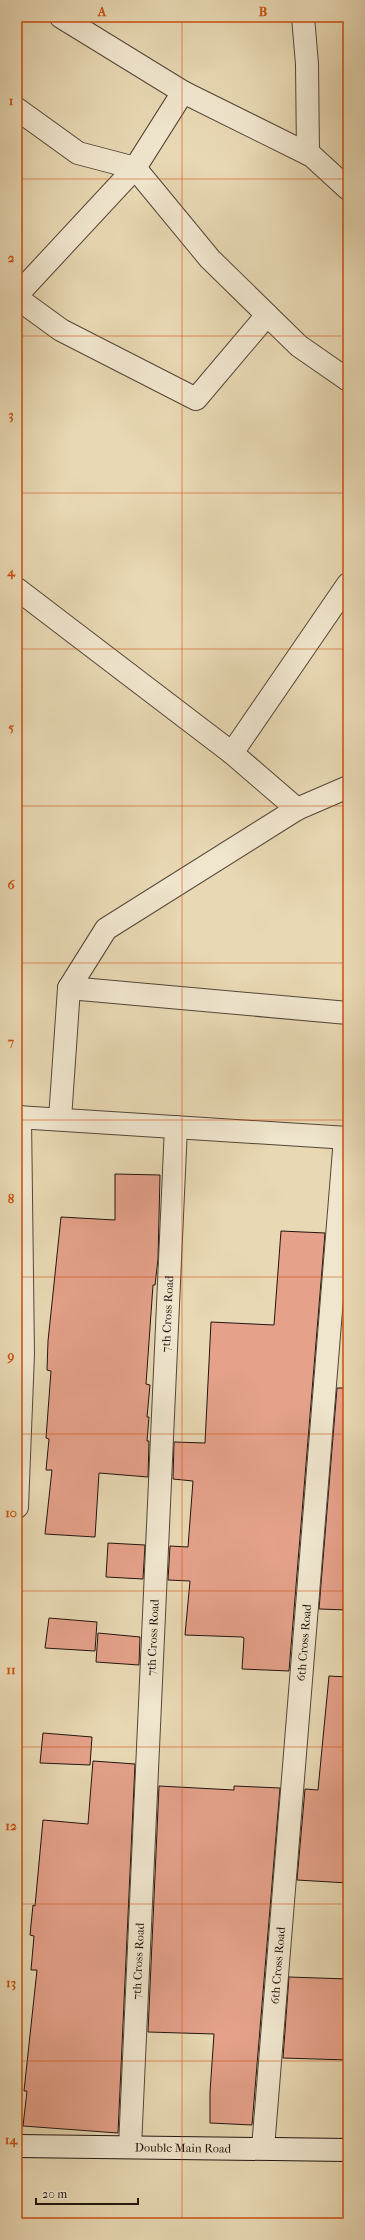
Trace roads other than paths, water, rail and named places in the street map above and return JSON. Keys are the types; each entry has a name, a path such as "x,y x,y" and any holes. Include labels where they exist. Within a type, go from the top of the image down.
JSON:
{"street":[{"path":"60,17 183,92 308,154 348,189"},
{"path":"303,17 307,64 308,154"},
{"path":"183,92 135,168 17,296 61,330 196,399 267,315"},
{"path":"17,109 78,153 135,168 210,260 299,346 348,380"},
{"path":"232,753 348,584"},
{"path":"17,589 232,753 297,809"},
{"path":"60,1119 69,988 106,929 297,809 348,787"},
{"path":"69,988 348,1013"},
{"path":"17,1507 23,1354 18,1117 347,1138"},
{"name":"7th Cross Road","path":"130,2147 176,1127"},
{"name":"6th Cross Road","path":"263,2148 347,1138"},
{"name":"Double Main Road","path":"17,2146 348,2150"}]}
